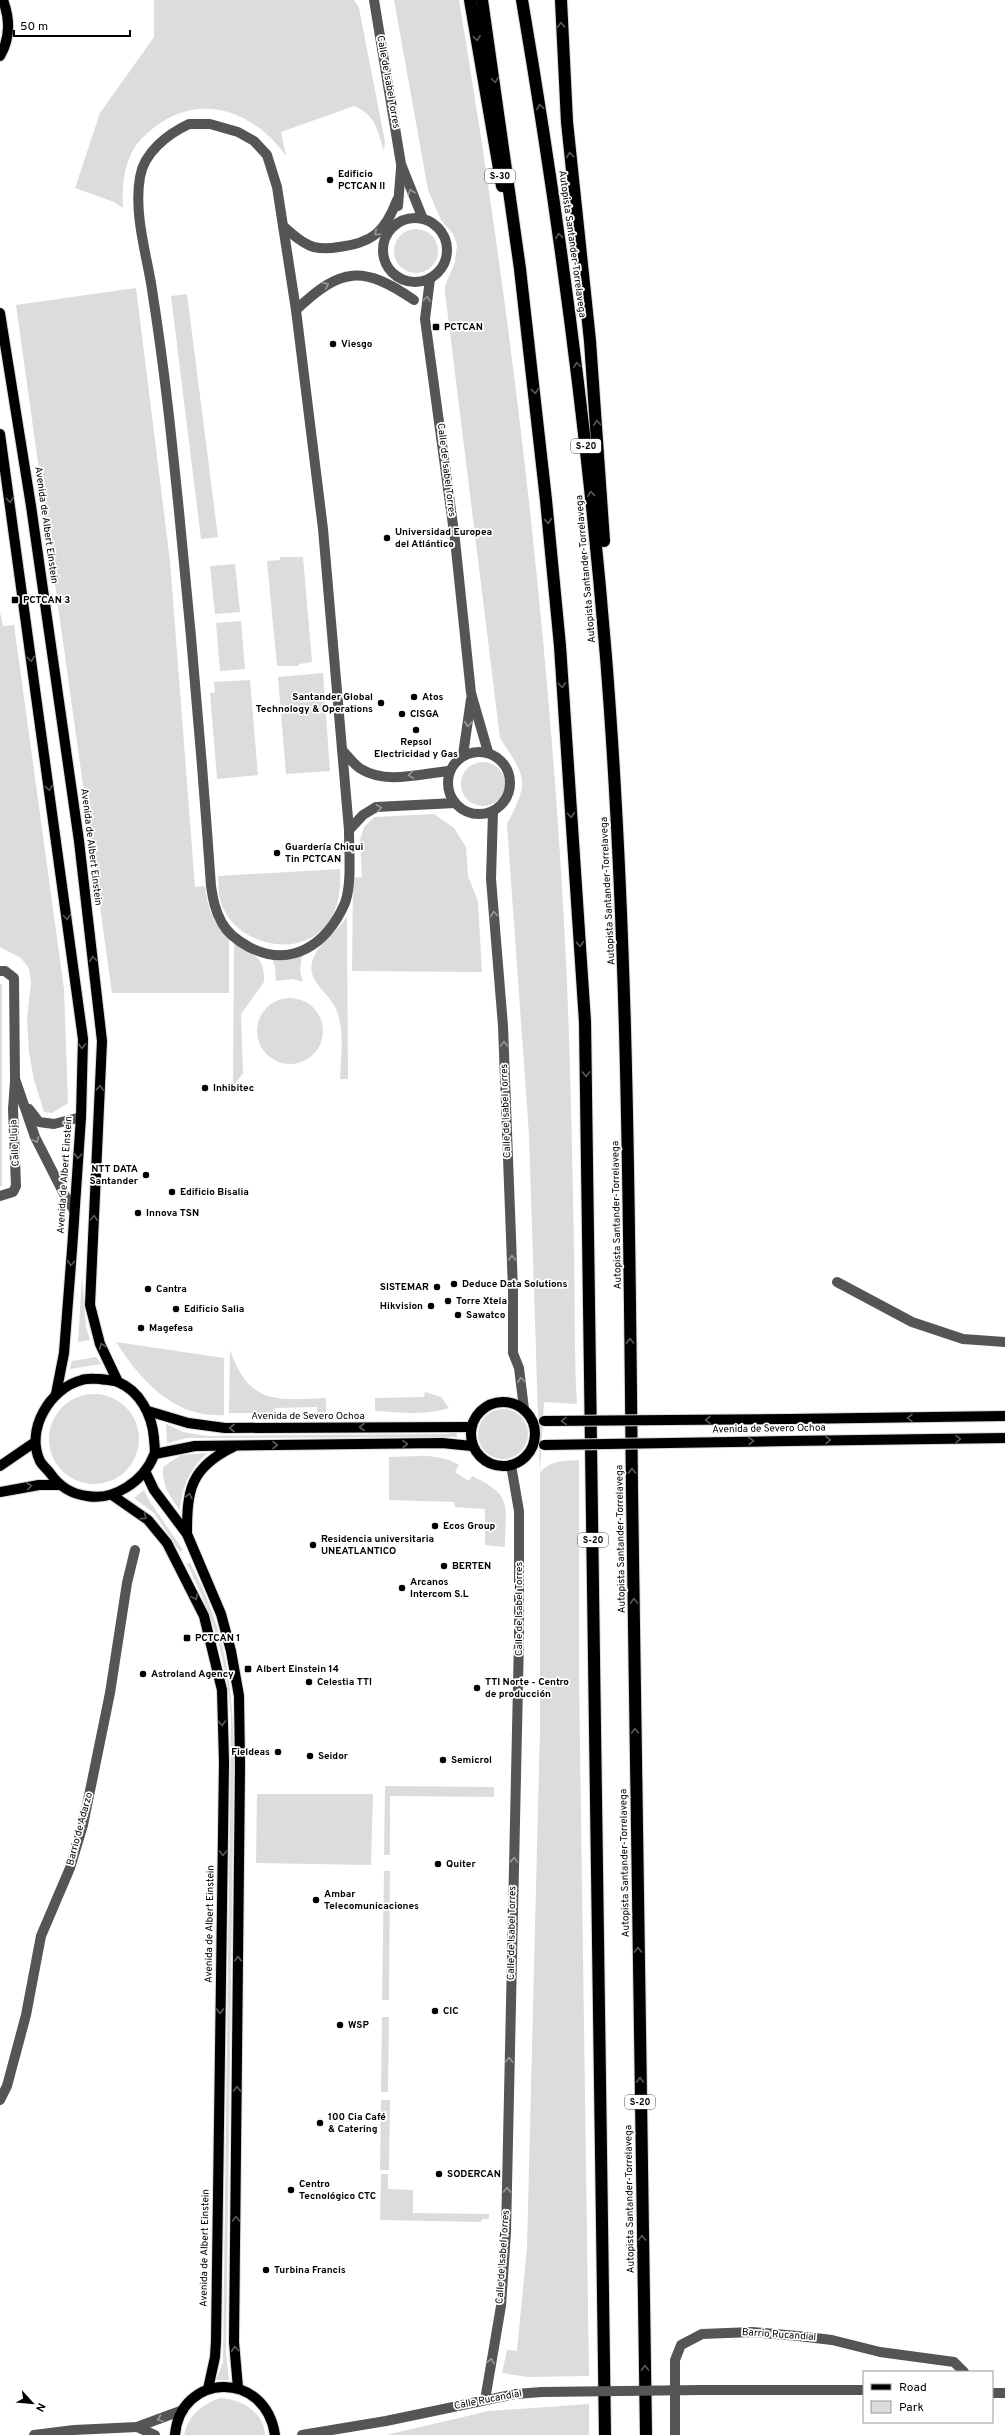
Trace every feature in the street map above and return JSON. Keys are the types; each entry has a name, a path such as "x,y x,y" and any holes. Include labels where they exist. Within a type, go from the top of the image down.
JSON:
{"highway":[{"name":"S-30","path":"470,0 530,353"},
{"name":"S-20","path":"482,0 508,179 530,353 560,646 585,1022 605,2435"},
{"name":"Autopista Santander-Torrelavega","path":"522,0 552,182 583,417 606,661 621,896 628,1136 646,2435"},
{"path":"561,0 568,129 598,445 621,896"}],"main road":[{"path":"0,56 9,26 3,0"},
{"name":"Avenida de Albert Einstein","path":"0,313 31,506 79,841 101,1033 90,1305 100,1344 118,1382"},
{"name":"Avenida de Albert Einstein","path":"0,434 82,1031 81,1117 64,1353 56,1394"},
{"path":"0,1492 39,1485 59,1485 87,1497 112,1495 131,1485 145,1471 155,1454 154,1434 148,1411 138,1397 118,1382 100,1379 82,1380 56,1394 41,1413 35,1442 40,1461 59,1485"},
{"path":"494,1402 515,1404 524,1409 539,1422 533,1445 525,1458 511,1465 492,1465 477,1454 472,1446 471,1427 477,1414 494,1402"},
{"name":"Avenida de Severo Ochoa","path":"148,1411 188,1423 225,1428 471,1427"},
{"name":"Avenida de Severo Ochoa","path":"539,1422 1005,1416"},
{"name":"Avenida de Severo Ochoa","path":"533,1445 789,1440 1005,1438"},
{"path":"0,1466 35,1442"},
{"path":"155,1454 195,1446 383,1445 442,1443 472,1446"},
{"path":"187,1534 189,1493 195,1476 219,1454 236,1445"},
{"path":"145,1471 154,1490 187,1534 221,1614 231,1650 240,1712 234,2342 238,2388"},
{"name":"Avenida de Albert Einstein","path":"112,1495 148,1520 167,1543 204,1616 222,1690 224,1762 216,2341 215,2357 208,2389"},
{"path":"175,2435 183,2410 195,2397 208,2389 238,2388 257,2398 265,2407 273,2423 275,2435"}],"street":[{"name":"Calle de Isabel Torres","path":"374,0 401,164 422,219"},
{"path":"189,124 210,124 238,132 254,141 267,155 277,187 296,310 323,529 349,830 349,868 345,902 330,929 309,948 288,956 262,953 231,935 222,924 214,907 211,886 196,697 168,416 138,203 140,175 151,153 171,133 189,124"},
{"name":"Calle de Isabel Torres","path":"399,222 397,200 401,164"},
{"path":"283,226 306,244 327,249 367,242 381,230 392,214 397,200"},
{"path":"412,218 422,219 437,227 444,235 447,244 444,264 430,279 415,282 402,279 388,267 384,258 383,248 391,231 399,222 412,218"},
{"path":"296,310 320,287 336,280 351,276 366,276 382,280 414,300"},
{"name":"Calle de Isabel Torres","path":"402,279 425,319"},
{"name":"Calle de Isabel Torres","path":"430,279 425,319 455,540 471,693 488,752"},
{"name":"Calle de Isabel Torres","path":"463,755 471,693"},
{"path":"342,750 360,769 374,776 395,777 450,771"},
{"path":"488,752 498,758 507,767 510,779 506,797 493,811 482,814 469,812 455,803 448,786 450,771 454,763 463,755 488,752"},
{"path":"349,830 362,815 376,807 455,803"},
{"name":"Calle de Isabel Torres","path":"493,811 492,879 503,1026 513,1290 512,1353 519,1368 524,1409"},
{"name":"Calle Lluja","path":"0,971 5,971 14,978 16,1079 13,1109 16,1186 13,1192 0,1196"},
{"name":"Calle Lluja","path":"16,1079 25,1103 34,1137 74,1210"},
{"name":"Calle Lluja","path":"25,1103 39,1122 54,1124 81,1117"},
{"path":"837,1282 912,1322 963,1339 1005,1342"},
{"name":"Calle de Isabel Torres","path":"484,2400 501,2306 506,2232 519,1639 519,1511 511,1465"},
{"name":"Barrio de Adarzo","path":"0,2100 7,2086 24,2023 41,1936 70,1868 83,1825 110,1693 127,1583 135,1550"},
{"name":"Barrio Rucandial","path":"675,2435 675,2360 681,2345 702,2334 752,2332 832,2340 880,2352 954,2362 963,2371"},
{"name":"Calle Rucandial","path":"302,2435 386,2422 515,2394 542,2392 700,2390 863,2390"},
{"path":"993,2392 1005,2393"},
{"path":"34,2435 74,2430 137,2427 183,2410"},
{"path":"137,2427 155,2435"}],"green space":[{"path":"154,0 354,0 359,8 385,142 384,151 375,124 367,114 354,106 281,132 286,156 261,129 246,120 230,113 214,109 197,109 179,113 162,122 149,131 138,143 132,152 125,172 123,186 123,208 114,202 75,188 100,113 154,37"},
{"path":"394,0 459,0 495,230 510,345 537,575 548,691 557,806 568,1004 572,1126 577,1404 544,1402 540,1473 553,1463 579,1460 579,1675 589,2376 527,2377 502,2373 507,2350 517,2351 527,2247 540,1727 540,1476 529,1135 507,824 519,798 522,788 522,780 520,771 500,738 445,292 445,286 455,262 457,245 453,234 441,220 428,190"},
{"path":"416,229 428,233 434,239 438,251 434,263 428,269 416,273 404,269 398,263 394,251 398,239 404,233"},
{"path":"136,288 170,561 195,887 205,886 212,915 223,933 229,939 229,993 112,993 16,305"},
{"path":"187,294 218,537 201,539 171,296"},
{"path":"280,557 303,557 312,662 299,664 299,666 277,666 267,561 280,560"},
{"path":"235,564 240,612 215,614 210,566"},
{"path":"0,612 3,626 14,625 64,989 68,1103 52,1113 44,1112 34,1080 29,1052 27,1018 31,983 29,968 21,958 0,947"},
{"path":"241,621 245,669 220,671 216,623"},
{"path":"323,673 330,771 286,774 278,677"},
{"path":"250,680 258,775 217,779 210,693 215,692 214,682"},
{"path":"487,762 499,768 504,776 504,792 499,800 491,805 479,806 467,800 462,792 461,780 467,768 475,763"},
{"path":"434,814 454,828 466,847 468,876 478,901 482,972 352,971 353,878 362,877 360,840 364,827 375,817"},
{"path":"340,869 339,897 329,922 317,934 302,942 286,944 270,943 254,938 240,930 229,918 220,900 218,876"},
{"path":"347,916 348,1079 340,1079 342,1043 339,1017 332,1003 318,986 312,974 311,967 313,959 320,947"},
{"path":"234,943 252,954 260,961 264,973 264,982 241,1014 243,1073 233,1087"},
{"path":"302,956 300,971 303,982 293,979 276,981 275,967 272,958 282,960"},
{"path":"0,984 2,984 2,1186 0,1186"},
{"path":"284,998 296,998 308,1003 318,1013 323,1025 321,1044 308,1059 296,1064 284,1064 272,1059 262,1049 257,1037 257,1025 262,1013 272,1003"},
{"path":"82,1278 86,1327 90,1340 78,1342"},
{"path":"116,1342 224,1358 224,1415 206,1415 190,1411 175,1404 148,1383 136,1370"},
{"path":"230,1350 246,1381 256,1390 266,1395 279,1398 326,1398 326,1412 317,1413 317,1407 275,1408 274,1413 229,1413"},
{"path":"96,1357 101,1364 70,1369 72,1361"},
{"path":"425,1392 441,1397 449,1408 422,1413 375,1411 375,1398 424,1397"},
{"path":"94,1394 111,1397 126,1407 136,1422 139,1439 136,1456 126,1471 111,1481 94,1484 77,1481 62,1471 52,1456 49,1439 52,1422 62,1407 77,1397"},
{"path":"498,1409 508,1409 521,1416 528,1429 528,1439 521,1452 508,1459 498,1459 489,1455 482,1448 478,1439 478,1429 482,1420 489,1413"},
{"path":"166,1424 183,1432 206,1436 446,1434 457,1432 457,1437 187,1438 167,1443"},
{"path":"207,1453 196,1465 188,1478 181,1501 180,1510 165,1485 163,1467 181,1455"},
{"path":"425,1456 443,1458 459,1465 455,1472 469,1481 472,1476 495,1489 501,1496 506,1511 505,1547 485,1545 485,1509 455,1507 454,1502 389,1500 389,1457"},
{"path":"144,1490 150,1502 183,1550 180,1552 154,1513 134,1498"},
{"path":"190,1563 212,1612 219,1635 225,1659 232,1708 234,1761 226,2354 229,2380 216,2380 223,2362 231,1715 222,1655 211,1619 187,1564"},
{"path":"385,1786 494,1787 494,1797 390,1796 390,1855 384,1855"},
{"path":"257,1794 373,1794 371,1865 256,1863"},
{"path":"384,1871 390,1871 389,2000 382,2000"},
{"path":"382,2017 389,2017 388,2092 381,2092"},
{"path":"381,2100 390,2100 389,2170 380,2170"},
{"path":"381,2174 388,2174 388,2189 413,2190 413,2213 489,2214 489,2219 482,2219 481,2222 380,2220"},
{"path":"220,2398 236,2401 250,2408 256,2413 264,2427 265,2435 184,2435 193,2416 207,2404"},
{"path":"589,2404 589,2435 386,2435 489,2411"}],"place":[{"name":"Edificio PCTCAN II","path":"330,180"},
{"name":"PCTCAN","path":"436,327"},
{"name":"Viesgo","path":"333,344"},
{"name":"Universidad Europea del Atlántico","path":"387,538"},
{"name":"PCTCAN 3","path":"15,600"},
{"name":"Atos","path":"414,697"},
{"name":"Santander Global Technology & Operations","path":"381,703"},
{"name":"CISGA","path":"402,714"},
{"name":"Repsol Electricidad y Gas","path":"416,730"},
{"name":"Guardería Chiqui Tin PCTCAN","path":"277,853"},
{"name":"Inhibitec","path":"205,1088"},
{"name":"NTT DATA Santander","path":"146,1175"},
{"name":"Edificio Bisalia","path":"172,1192"},
{"name":"Innova TSN","path":"138,1213"},
{"name":"Deduce Data Solutions","path":"454,1284"},
{"name":"SISTEMAR","path":"437,1287"},
{"name":"Cantra","path":"148,1289"},
{"name":"Torre Xtela","path":"448,1301"},
{"name":"Hikvision","path":"431,1306"},
{"name":"Edificio Salia","path":"176,1309"},
{"name":"Sawatco","path":"458,1315"},
{"name":"Magefesa","path":"141,1328"},
{"name":"Ecos Group","path":"435,1526"},
{"name":"Residencia universitaria UNEATLANTICO","path":"313,1545"},
{"name":"BERTEN","path":"444,1566"},
{"name":"Arcanos Intercom S.L","path":"402,1588"},
{"name":"PCTCAN 1","path":"187,1638"},
{"name":"Albert Einstein 14","path":"248,1669"},
{"name":"Astroland Agency","path":"143,1674"},
{"name":"Celestia TTI","path":"309,1682"},
{"name":"TTI Norte - Centro de producción","path":"477,1688"},
{"name":"Fieldeas","path":"278,1752"},
{"name":"Seidor","path":"310,1756"},
{"name":"Semicrol","path":"443,1760"},
{"name":"Quiter","path":"438,1864"},
{"name":"Ambar Telecomunicaciones","path":"316,1900"},
{"name":"CIC","path":"435,2011"},
{"name":"WSP","path":"340,2025"},
{"name":"100 Cia Café & Catering","path":"320,2123"},
{"name":"SODERCAN","path":"439,2174"},
{"name":"Centro Tecnológico CTC","path":"291,2190"},
{"name":"Turbina Francis","path":"266,2270"}]}
